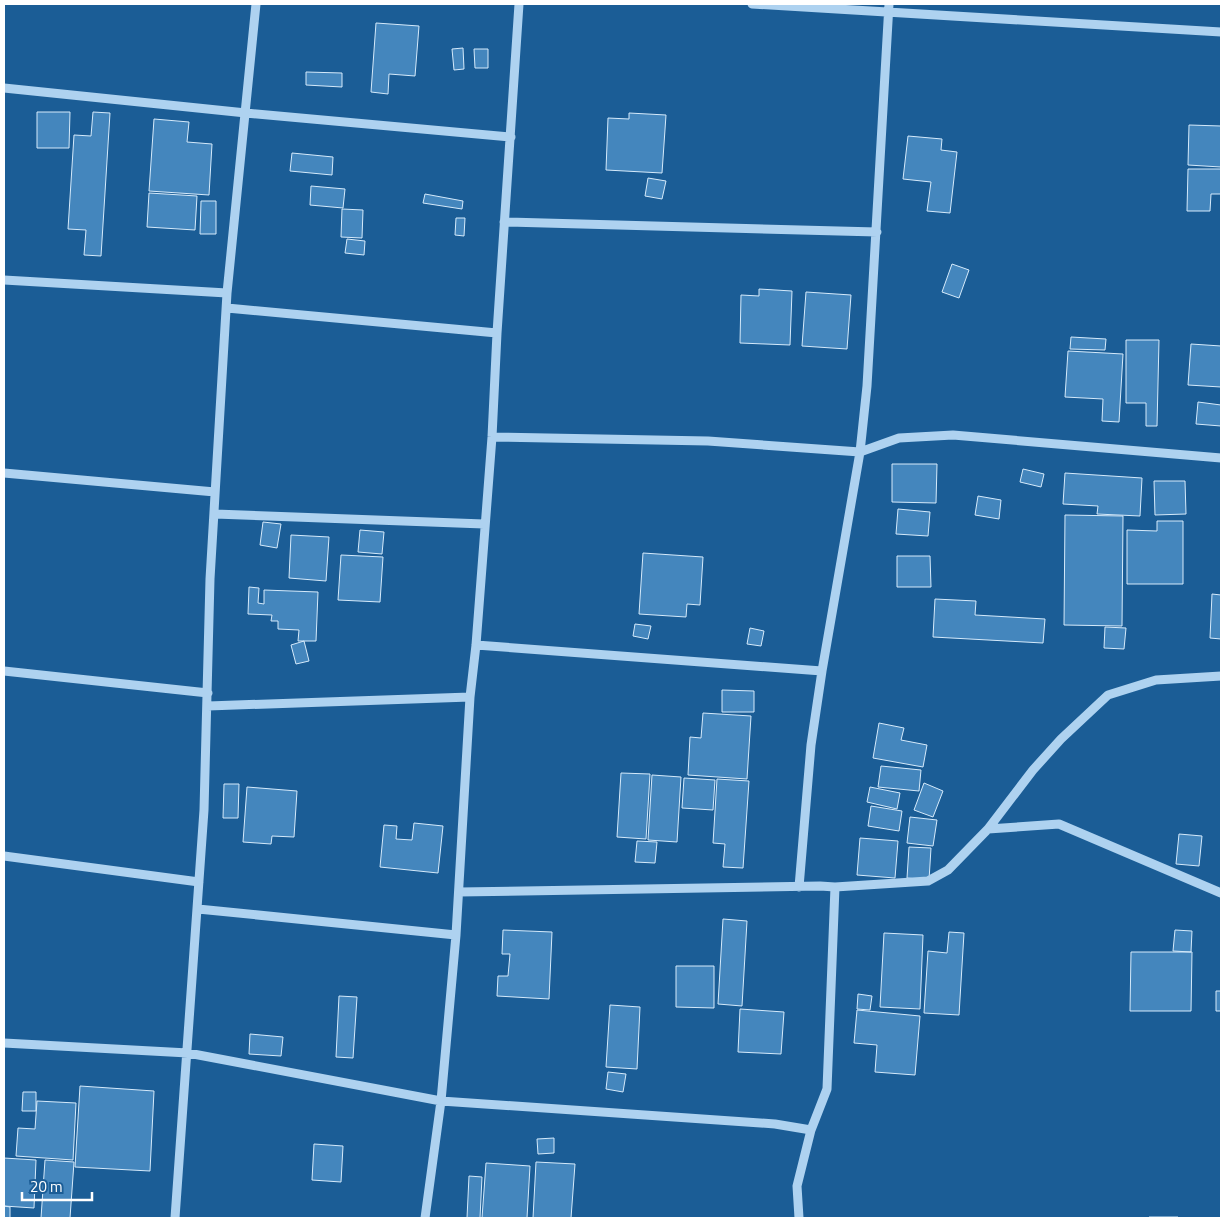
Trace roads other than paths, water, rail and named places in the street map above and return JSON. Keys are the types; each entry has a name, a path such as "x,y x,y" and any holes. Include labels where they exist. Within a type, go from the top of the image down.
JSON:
{"street":[{"path":"175,1218 204,810 210,579 227,294 256,4"},
{"path":"425,1218 441,1100 456,935 470,697 476,645 492,437 519,4"},
{"path":"752,4 889,8 1221,32"},
{"path":"799,887 811,744 860,452 867,386 889,8"},
{"path":"4,88 246,113 510,137"},
{"path":"504,222 877,232"},
{"path":"4,280 227,294"},
{"path":"227,308 497,333"},
{"path":"492,437 708,441 860,452 899,438 953,434 1221,458"},
{"path":"4,473 214,492"},
{"path":"215,514 484,524"},
{"path":"476,645 822,672"},
{"path":"4,671 208,693"},
{"path":"459,892 835,887 928,881 948,870 988,828 1038,764 1061,739 1108,695 1156,680 1221,676"},
{"path":"208,706 470,697"},
{"path":"988,828 1059,824 1221,893"},
{"path":"4,856 199,882"},
{"path":"799,1218 797,1186 811,1130 827,1089 835,887"},
{"path":"198,909 456,935"},
{"path":"4,1043 188,1053 441,1100 775,1124 811,1130"}]}
